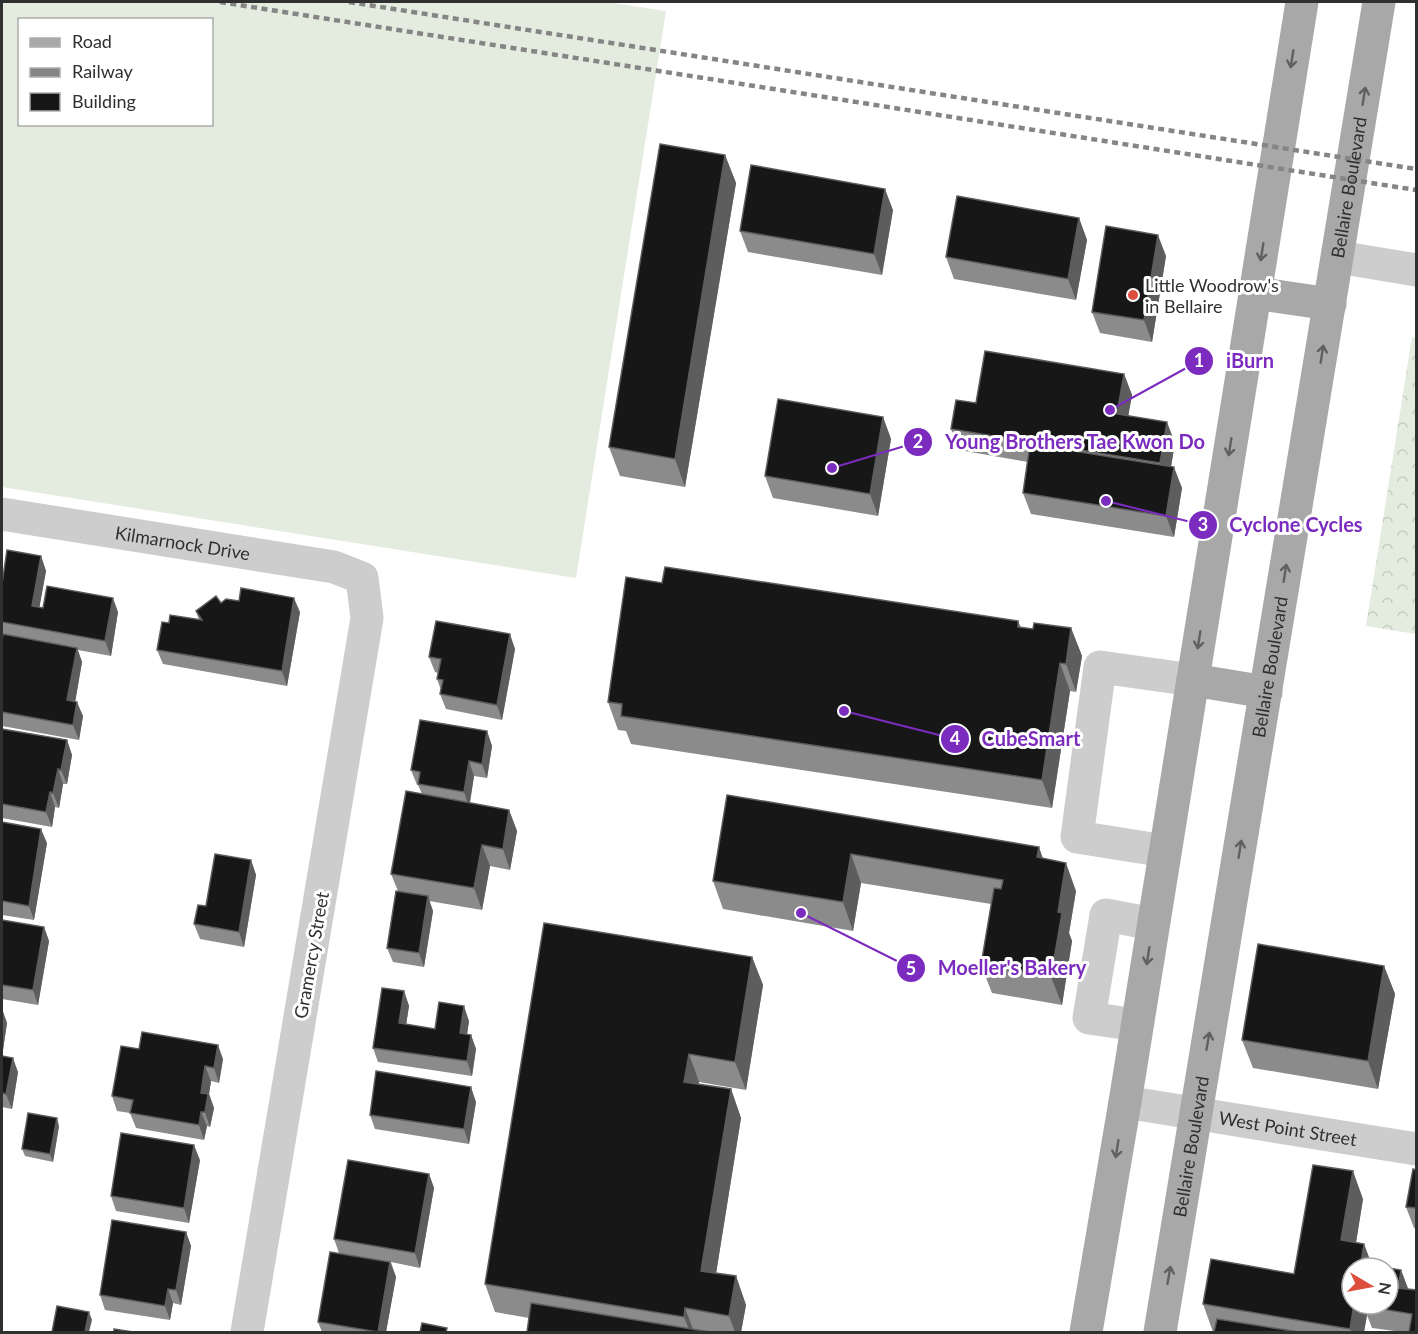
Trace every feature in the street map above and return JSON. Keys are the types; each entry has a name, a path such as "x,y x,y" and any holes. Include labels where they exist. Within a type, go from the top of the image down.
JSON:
{"main road":[{"path":"1086,1332 1302,2"},
{"name":"Bellaire Boulevard","path":"1160,1332 1379,2"},
{"path":"1255,293 1330,304"},
{"path":"1193,680 1266,692"}],"street":[{"path":"1338,258 1416,270"},
{"name":"Kilmarnock Drive","path":"2,514 334,567 362,578"},
{"name":"Gramercy Street","path":"248,1332 367,618 362,578"},
{"path":"1165,850 1077,837 1100,666 1193,680"},
{"path":"1137,1025 1089,1018 1106,915 1153,924"},
{"name":"West Point Street","path":"1125,1102 1416,1149"}],"green space":[{"path":"2,2 607,2 666,11 576,578 2,487"},
{"path":"1412,337 1416,338 1416,634 1366,626"}],"building":[{"path":"660,144 725,155 675,459 609,447"},
{"path":"751,165 885,189 874,254 740,231"},
{"path":"957,196 1079,218 1068,279 946,257"},
{"name":"Little Woodrow's in Bellaire","path":"1106,226 1158,235 1144,320 1092,312"},
{"path":"985,351 1124,374 1117,414 1167,422 1160,463 951,429 956,400 976,403"},
{"path":"778,399 883,417 870,494 765,476"},
{"path":"1030,444 1174,467 1166,516 1023,493"},
{"path":"7,550 41,556 32,606 43,608 47,586 113,598 105,641 2,622 2,584"},
{"path":"665,567 1018,621 1018,627 1033,629 1034,623 1071,628 1066,664 1060,663 1042,780 621,716 622,704 608,702 626,577 662,583"},
{"path":"241,588 294,598 282,671 157,650 162,622 169,623 170,615 202,620 196,611 216,596 221,603 226,599 239,601"},
{"path":"436,621 510,634 497,705 440,694 443,680 437,679 441,659 429,657"},
{"path":"3,634 77,648 67,700 77,702 73,725 2,712"},
{"path":"420,720 487,731 482,764 469,761 464,792 418,784 420,772 411,770"},
{"path":"2,729 67,740 61,770 58,769 46,812 2,804"},
{"path":"406,791 509,810 503,849 482,845 474,888 391,874"},
{"path":"727,795 1039,847 1037,857 1066,863 1058,912 1062,913 1051,977 981,965 994,888 1001,889 1003,880 851,854 843,902 713,881"},
{"path":"2,822 41,829 29,906 2,901"},
{"path":"215,854 251,860 239,932 194,924 198,905 206,906"},
{"path":"396,891 428,896 419,953 387,948"},
{"path":"2,920 44,927 33,990 2,985"},
{"path":"544,923 752,957 735,1062 689,1054 684,1082 731,1089 701,1271 736,1276 729,1316 685,1308 684,1317 485,1284"},
{"path":"1258,944 1384,966 1368,1061 1242,1040"},
{"path":"382,988 404,991 399,1023 435,1029 439,1002 464,1006 460,1033 471,1035 467,1061 373,1048"},
{"path":"142,1032 218,1045 214,1068 205,1066 201,1093 208,1094 205,1112 201,1112 199,1125 130,1113 133,1100 112,1096 121,1046 139,1049"},
{"path":"2,1056 13,1058 6,1094 2,1093"},
{"path":"376,1071 471,1087 464,1129 370,1115"},
{"path":"28,1113 57,1118 50,1154 22,1149"},
{"path":"121,1133 194,1145 184,1208 111,1196"},
{"path":"348,1160 429,1174 415,1253 334,1239"},
{"path":"1313,1165 1353,1171 1341,1240 1364,1244 1362,1256 1340,1256 1340,1316 1352,1316 1350,1329 1203,1304 1211,1259 1294,1274"},
{"path":"1413,1169 1416,1170 1416,1208 1406,1207"},
{"path":"112,1220 186,1232 176,1290 168,1289 165,1306 100,1295"},
{"path":"330,1252 390,1262 378,1332 318,1322"},
{"path":"1400,1288 1416,1290 1416,1332 1409,1332 1412,1314 1400,1312"},
{"path":"531,1303 710,1332 527,1332"},
{"path":"57,1306 89,1312 85,1332 52,1332"},
{"path":"1217,1319 1299,1332 1214,1332"},
{"path":"422,1323 447,1328 446,1332 420,1332"},
{"path":"114,1329 133,1332 114,1332"}],"railway":[{"path":"220,2 1416,190"},
{"path":"349,2 1416,169"}],"place":[{"name":"Little Woodrow's in Bellaire","path":"1133,295"},
{"name":"iBurn","path":"1110,410"},
{"name":"Young Brothers Tae Kwon Do","path":"832,468"},
{"name":"Cyclone Cycles","path":"1106,501"},
{"name":"CubeSmart","path":"844,711"},
{"name":"Moeller's Bakery","path":"801,913"}]}
